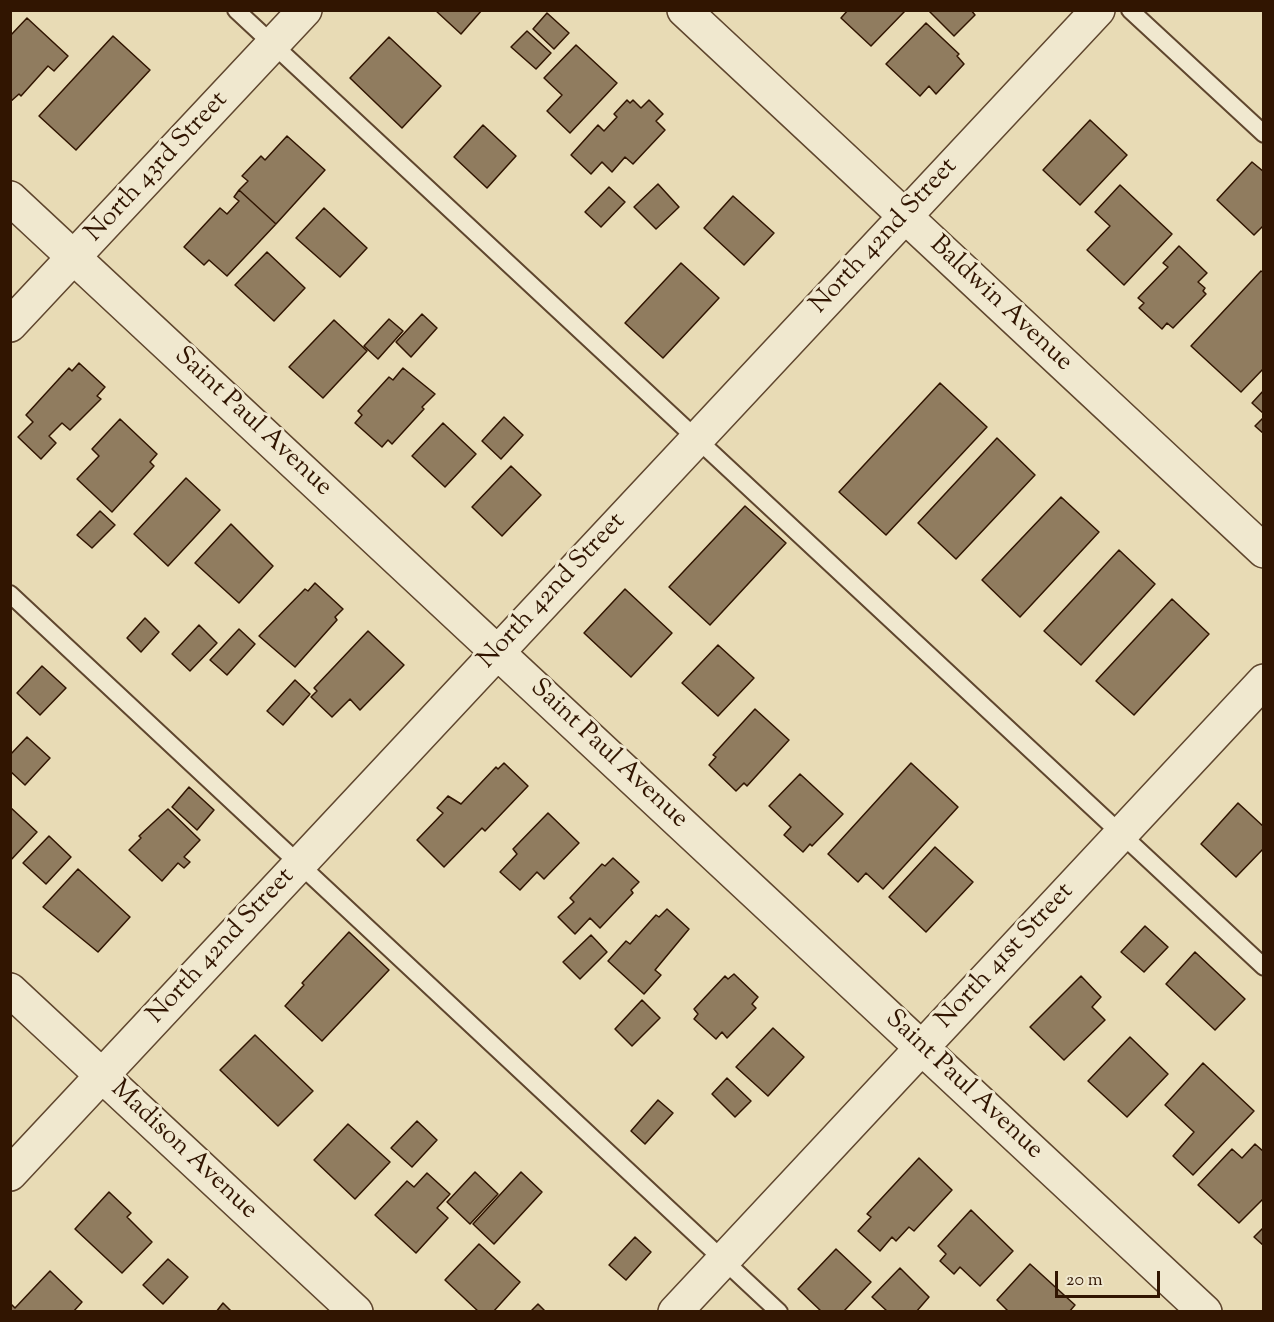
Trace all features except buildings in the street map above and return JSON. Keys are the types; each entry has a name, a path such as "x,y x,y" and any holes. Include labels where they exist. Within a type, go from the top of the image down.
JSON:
{"street":[{"name":"North 43rd Street","path":"10,325 305,10"},
{"name":"Baldwin Avenue","path":"684,10 1263,552"},
{"name":"North 42nd Street","path":"10,1174 1098,10"},
{"name":"Saint Paul Avenue","path":"10,198 1205,1311"},
{"name":"North 41st Street","path":"675,1311 1263,681"},
{"name":"Madison Avenue","path":"10,990 356,1311"}],"lane":[{"path":"236,10 1122,833 1263,967"},
{"path":"1130,10 1263,134"},
{"path":"10,594 779,1311"}]}
